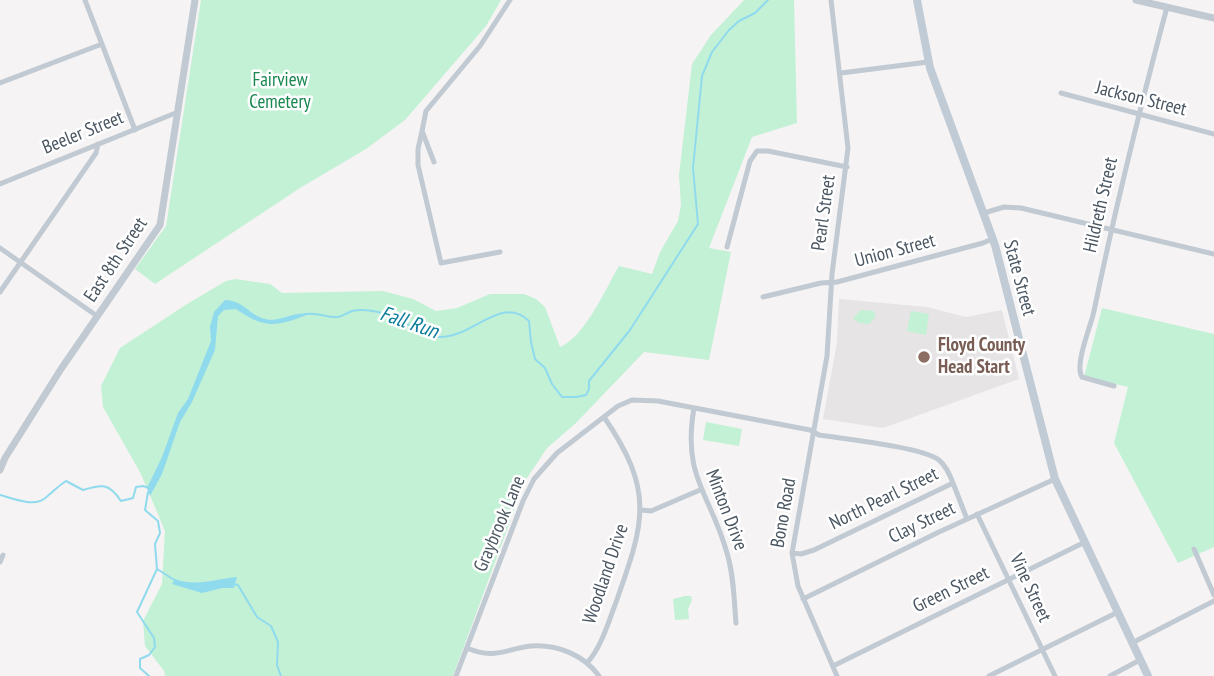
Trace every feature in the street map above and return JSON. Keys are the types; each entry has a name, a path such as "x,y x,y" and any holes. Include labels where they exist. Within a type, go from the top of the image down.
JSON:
{"main road":[{"name":"State Street","path":"918,0 928,62 992,239 1055,479 1083,544 1148,676"}],"street":[{"path":"85,0 135,130"},
{"name":"East 8th Street","path":"0,470 42,399 160,225 195,0"},
{"path":"500,252 441,263 418,163 418,149 426,111 485,38 510,0"},
{"name":"Pearl Street","path":"814,431 827,354 832,283 849,140 831,0"},
{"path":"1136,0 1214,18"},
{"name":"Hildreth Street","path":"1114,386 1084,378 1078,369 1165,5"},
{"path":"0,83 102,44"},
{"path":"841,73 928,62"},
{"name":"Jackson Street","path":"1060,93 1214,134"},
{"name":"Beeler Street","path":"0,184 178,112"},
{"path":"422,131 434,162"},
{"path":"0,292 96,153 98,145"},
{"path":"727,247 750,161 757,151 786,154 846,167"},
{"path":"984,213 1004,207 1021,208 1214,254"},
{"name":"Union Street","path":"763,297 832,283 992,239"},
{"path":"0,248 97,316"},
{"name":"Graybrook Lane","path":"456,676 534,478 557,453 624,403 640,399 694,408 814,431 819,435 931,455 946,468 953,483"},
{"name":"Minton Drive","path":"694,408 690,453 700,489 728,555 736,623"},
{"name":"Woodland Drive","path":"587,663 595,653 619,593 639,531 642,510 632,469 604,416"},
{"name":"Bono Road","path":"814,431 792,553 793,567 803,599 837,676"},
{"name":"Clay Street","path":"803,599 1055,479"},
{"name":"North Pearl Street","path":"792,553 802,554 814,550 953,483 967,519"},
{"path":"642,510 651,511 700,489"},
{"name":"Vine Street","path":"977,514 1055,676"},
{"name":"Green Street","path":"833,666 1083,544"},
{"path":"1194,549 1214,594"},
{"path":"0,562 3,555"},
{"path":"1132,643 1214,601"},
{"path":"989,676 1116,613"},
{"path":"467,648 491,655 544,646 573,654 587,663 599,676"},
{"path":"1110,676 1140,660"}],"shaded area":[{"name":"Floyd County Head Start","path":"839,299 927,307 966,317 1002,310 1019,379 883,428 823,419 837,342"}],"green space":[{"name":"Fairview Cemetery","path":"201,0 501,0 486,26 405,120 366,149 300,188 155,284 135,269 166,226"},
{"path":"744,0 794,0 797,123 752,137 709,248 731,252 709,360 644,352 576,423 547,448 525,481 453,676 165,676 145,646 143,621 162,584 165,531 141,474 103,407 101,386 120,348 187,304 226,281 235,279 270,284 282,293 383,291 413,299 436,311 457,308 490,294 524,294 545,307 560,347 569,342 586,323 619,266 652,274 660,252 678,221 681,205 679,175 692,64 711,35"},
{"path":"1102,308 1214,334 1214,547 1178,563 1114,443 1128,387 1084,377"},
{"path":"861,310 874,311 876,316 869,324 859,323 853,318"},
{"path":"911,311 929,314 926,335 907,331"},
{"path":"706,422 742,429 739,446 703,440"},
{"path":"691,596 692,600 688,609 689,619 675,620 673,599"}],"water":[{"path":"225,300 271,320 310,314 272,324 246,316 236,309 224,310 218,316 215,350 180,422 162,474 150,496 147,488 211,341 210,327 214,312"},
{"path":"237,577 234,588 202,593 172,584 175,579 198,582"}],"waterway":[{"name":"Fall Run","path":"305,314 337,317 352,311 374,311 395,317 422,332 439,337 463,331 497,314 518,314 529,321 535,359 545,368 562,397 586,395 589,381 630,330 698,224 693,168 702,76 712,52 729,30 755,13 768,0"},
{"path":"0,495 22,501 39,501 66,481 83,490 105,486 121,501 133,498 136,487 149,488"},
{"name":"Fall Run","path":"148,492 145,510 158,521 160,533 155,544 157,569 137,612 154,638 155,647 149,655 140,659 140,668 149,676"},
{"path":"157,569 176,581"},
{"path":"233,584 238,585 257,617 271,626 278,642 277,665 281,676"}],"place":[{"name":"Floyd County Head Start","path":"924,357"}]}
